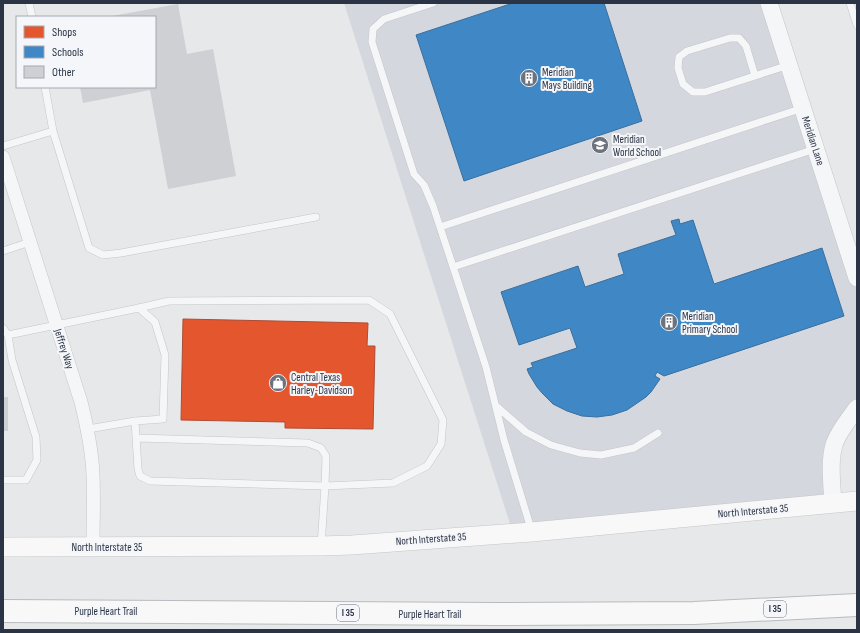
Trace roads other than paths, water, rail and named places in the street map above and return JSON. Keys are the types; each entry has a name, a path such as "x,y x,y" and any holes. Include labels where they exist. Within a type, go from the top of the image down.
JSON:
{"highway":[{"name":"Purple Heart Trail","path":"3,611 494,614 694,613 857,605"}],"main road":[{"name":"North Interstate 35","path":"3,547 352,545 532,532 857,501"}],"street":[{"name":"Meridian Lane","path":"769,3 857,278"},
{"name":"Jeffrey Way","path":"3,157 57,325 88,429 93,475 93,547"},
{"path":"833,503 831,461 834,444 857,408"},
{"path":"810,506 825,495 832,480"}],"lane":[{"path":"29,3 32,16"},
{"path":"433,3 384,19 373,29 372,42 414,174 424,185 433,206 486,367 504,440 532,532"},
{"path":"850,3 857,25"},
{"path":"755,76 746,46 739,38 730,38 687,51 679,57 678,68 683,84 693,92 705,92 755,76 789,65"},
{"path":"45,88 53,131 89,248 103,255 316,217"},
{"path":"440,227 803,108"},
{"path":"3,146 53,131"},
{"path":"453,267 815,149"},
{"path":"3,251 30,242"},
{"path":"8,335 169,301 369,300 390,314 443,420 441,444 427,466 393,483 324,486 150,481 140,476 138,469 135,421"},
{"path":"88,429 135,421 162,419 165,355 155,322 139,308"},
{"path":"3,328 8,335 12,360 36,437 37,460 26,480 3,480"},
{"path":"496,406 526,432 551,445 580,453 602,455 634,448 658,433"},
{"path":"136,438 308,444 321,448 326,456 321,546"}],"place":[{"name":"Meridian Mays Building","path":"529,78"},
{"name":"Meridian World School","path":"600,145"},
{"name":"Meridian Primary School","path":"669,322"},
{"name":"Central Texas Harley-Davidson","path":"278,383"}]}
